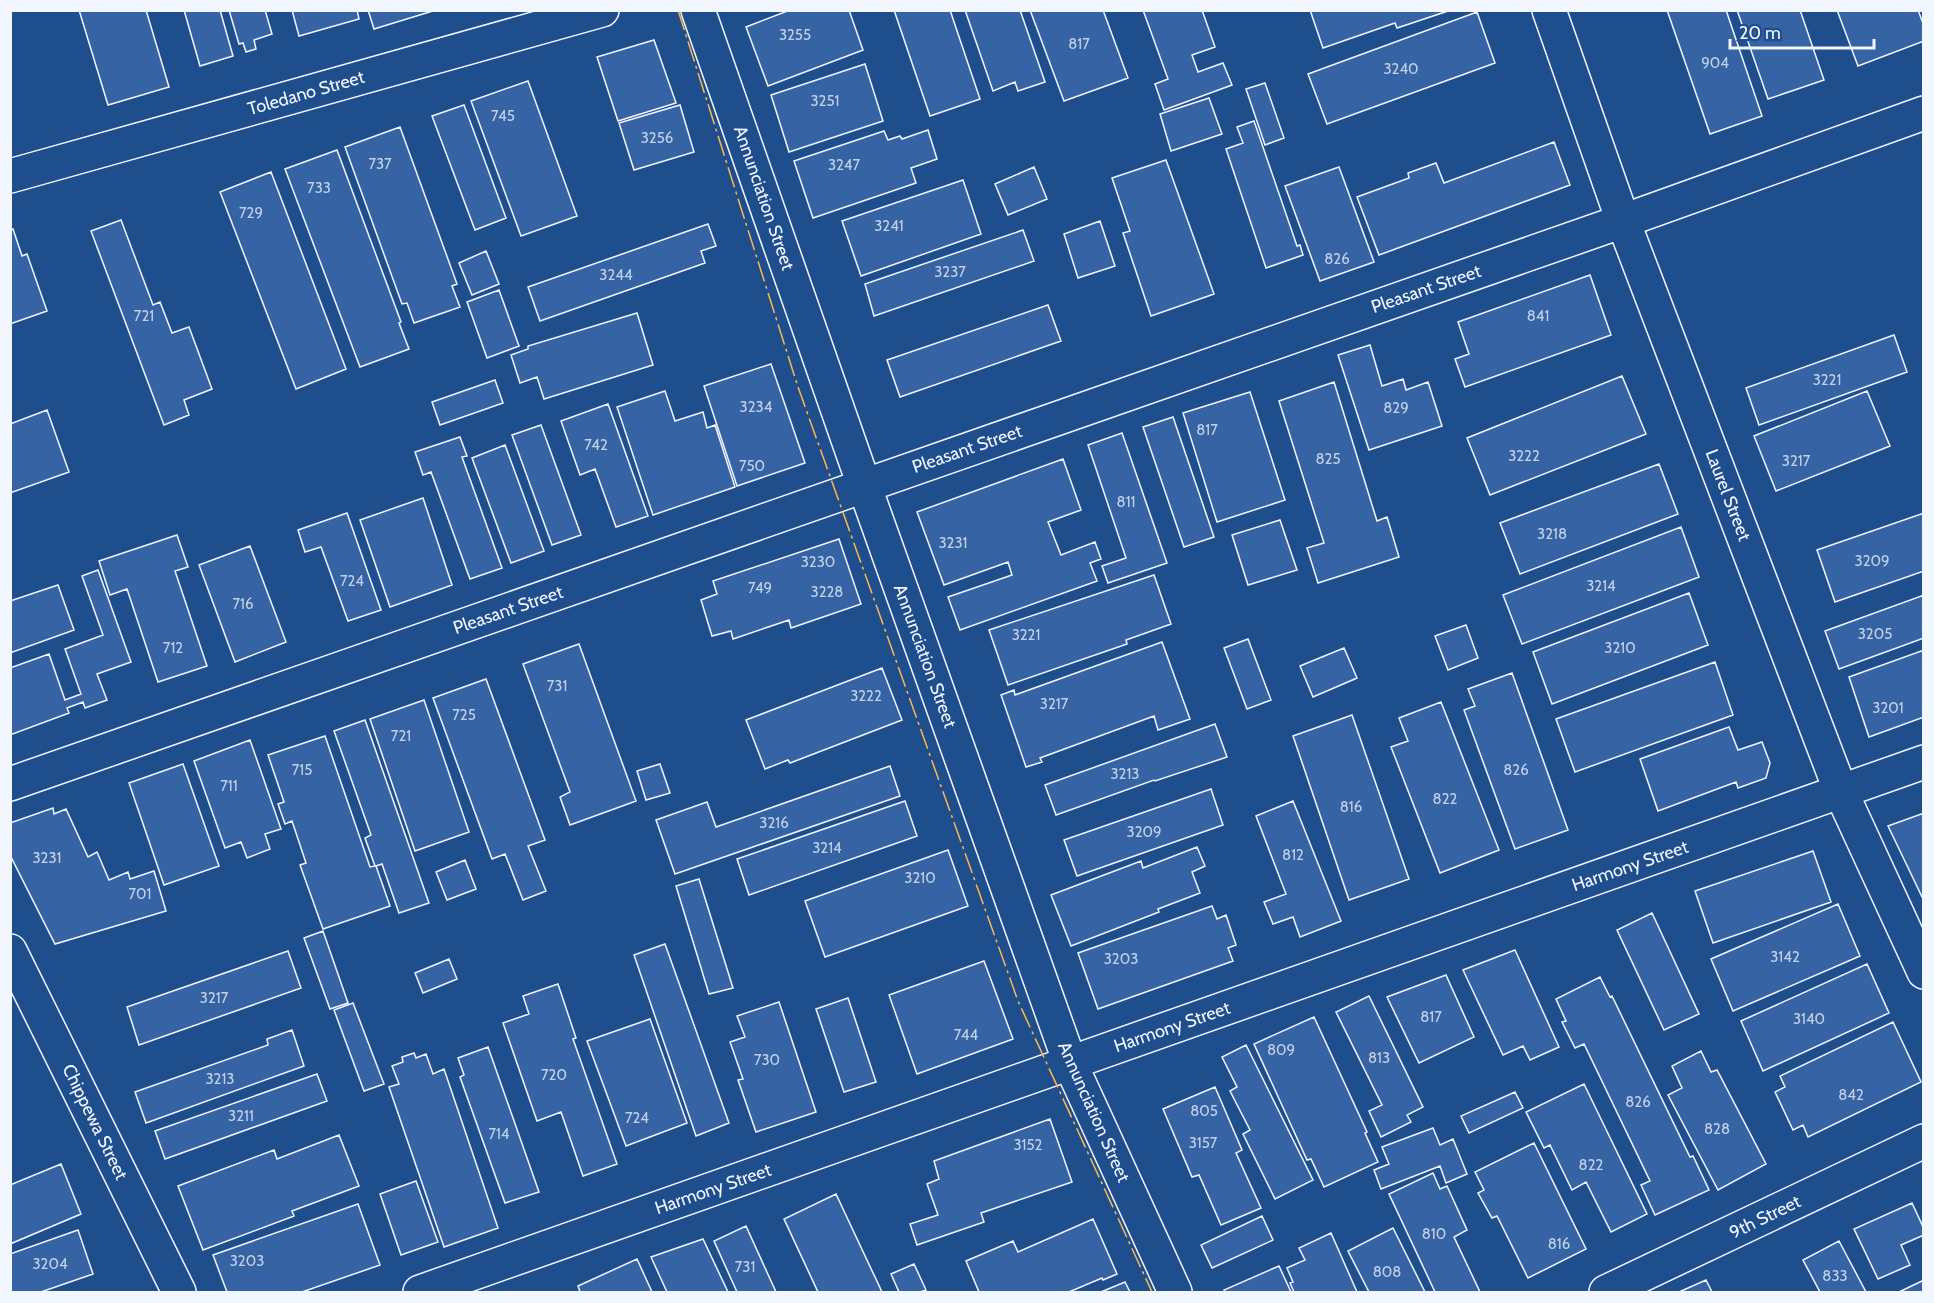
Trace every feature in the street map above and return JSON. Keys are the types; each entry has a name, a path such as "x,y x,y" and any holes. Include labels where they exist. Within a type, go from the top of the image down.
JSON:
{"street":[{"name":"Toledano Street","path":"10,176 602,10"},
{"name":"Annunciation Street","path":"698,10 1070,1063 1175,1293"},
{"name":"Laurel Street","path":"1549,10 1623,221 1841,792 1923,972"},
{"name":"Pleasant Street","path":"10,784 1623,221 1923,113"},
{"name":"Harmony Street","path":"420,1293 1923,762"},
{"name":"Chippewa Street","path":"10,951 179,1293"},
{"name":"9th Street","path":"1606,1293 1923,1141"}],"building":[{"path":"79,10 146,10 169,87 108,105"},
{"path":"184,10 220,10 233,56 200,66"},
{"path":"229,10 265,10 272,34 254,40 256,49 246,52 243,43 239,44"},
{"path":"292,10 357,10 359,19 299,36"},
{"path":"368,10 436,10 374,29"},
{"path":"790,10 849,10 863,50 768,86 746,27"},
{"path":"894,10 950,10 980,99 930,116"},
{"path":"965,10 1020,10 1045,82 1018,91 1015,82 993,91"},
{"path":"1030,10 1103,10 1128,78 1064,101"},
{"path":"1143,10 1202,10 1215,47 1192,55 1198,72 1223,63 1232,85 1164,110 1155,84 1168,79"},
{"path":"1310,10 1451,10 1397,28 1395,23 1323,48"},
{"path":"1667,10 1726,10 1762,116 1710,134"},
{"path":"1737,10 1800,10 1824,80 1768,99"},
{"path":"1837,10 1918,10 1924,26 1924,41 1858,66"},
{"path":"1477,12 1495,63 1327,124 1308,74"},
{"path":"654,40 676,103 618,121 597,57"},
{"path":"865,64 883,121 789,152 771,95"},
{"path":"528,81 577,216 521,236 471,101"},
{"path":"1265,83 1284,138 1265,145 1246,89"},
{"path":"1209,98 1222,134 1171,151 1160,114"},
{"path":"464,105 506,218 475,230 432,116"},
{"path":"680,105 694,152 634,170 619,123"},
{"path":"1254,121 1297,246 1300,245 1303,255 1266,268 1226,149 1243,143 1237,127"},
{"path":"400,127 457,284 452,286 460,307 414,323 407,303 402,304 345,147"},
{"path":"928,130 937,159 911,168 916,183 813,218 794,161 884,131 888,140 900,136 902,139"},
{"path":"1554,142 1570,185 1379,255 1357,197 1409,178 1408,173 1436,163 1444,183"},
{"path":"337,150 409,349 360,367 285,169"},
{"path":"1166,160 1214,294 1151,316 1123,233 1130,231 1112,178"},
{"path":"1034,167 1047,199 1008,215 995,184"},
{"path":"1339,167 1374,262 1320,281 1285,186"},
{"path":"271,172 346,369 296,389 220,192"},
{"path":"963,180 981,234 861,276 842,221"},
{"path":"121,220 153,305 160,302 172,333 189,327 212,389 184,400 189,415 164,425 91,231"},
{"path":"1100,221 1115,266 1078,278 1064,234"},
{"path":"708,224 716,246 701,251 705,263 540,321 528,287"},
{"path":"13,229 22,256 27,254 47,311 10,324 10,230"},
{"path":"1023,230 1034,261 874,316 865,284"},
{"path":"486,251 499,284 472,295 459,263"},
{"path":"1590,275 1611,335 1465,387 1455,359 1469,354 1458,322"},
{"path":"499,290 519,346 487,358 467,302"},
{"path":"1048,305 1061,341 900,397 887,360"},
{"path":"637,313 653,365 544,399 537,377 520,383 511,355 528,349 528,346"},
{"path":"1894,335 1907,372 1759,425 1746,388"},
{"path":"1370,345 1382,386 1403,379 1406,390 1428,382 1442,426 1369,450 1338,355"},
{"path":"771,364 805,463 737,486 704,386"},
{"path":"1622,376 1646,434 1490,495 1467,438"},
{"path":"495,380 503,403 440,425 432,402"},
{"path":"1334,382 1377,521 1387,517 1399,557 1318,583 1307,548 1324,543 1279,401"},
{"path":"665,391 675,421 703,412 707,428 715,425 735,487 653,515 617,407"},
{"path":"1867,391 1890,446 1776,491 1754,436"},
{"path":"1250,392 1285,500 1217,522 1183,413"},
{"path":"608,404 648,516 616,527 595,469 580,475 561,421"},
{"path":"47,410 69,472 10,493 10,424"},
{"path":"1173,417 1214,537 1184,547 1143,427"},
{"path":"541,425 581,535 552,545 512,435"},
{"path":"1122,433 1167,563 1108,583 1102,566 1126,558 1088,445"},
{"path":"460,437 467,456 462,457 502,568 470,579 431,472 423,475 415,452"},
{"path":"505,445 544,551 511,563 472,458"},
{"path":"1063,459 1081,510 1048,522 1061,555 1095,542 1101,559 1090,563 1097,581 960,630 948,597 1012,575 1008,562 944,585 917,512"},
{"path":"1659,464 1678,514 1520,574 1500,523"},
{"path":"423,498 452,585 390,607 360,520"},
{"path":"347,513 381,610 348,621 321,547 305,552 298,530"},
{"path":"1924,513 1924,571 1835,602 1817,550"},
{"path":"1280,520 1297,570 1248,585 1232,535"},
{"path":"1681,527 1699,577 1522,644 1503,595"},
{"path":"177,535 188,567 175,571 207,666 158,682 127,589 110,595 99,561"},
{"path":"839,539 861,604 791,628 789,620 733,639 731,631 712,636 701,600 717,594 713,581"},
{"path":"250,546 286,642 235,662 199,565"},
{"path":"98,570 131,662 97,674 107,700 85,708 83,702 67,708 69,713 10,735 10,668 49,654 65,700 81,694 65,649 103,635 82,576"},
{"path":"1154,575 1171,624 1126,640 1127,644 1008,685 989,630"},
{"path":"58,585 74,630 10,653 10,601"},
{"path":"1689,593 1708,645 1552,704 1533,652"},
{"path":"1924,595 1924,638 1839,669 1825,631"},
{"path":"1466,625 1478,658 1448,670 1435,636"},
{"path":"1248,639 1271,700 1247,709 1224,648"},
{"path":"1162,642 1190,719 1158,730 1154,716 1040,758 1042,762 1026,767 1001,695 1014,690 1015,695"},
{"path":"579,644 636,801 570,825 560,797 570,792 523,664"},
{"path":"1344,648 1357,678 1313,697 1300,666"},
{"path":"1924,650 1924,717 1869,737 1849,677"},
{"path":"1715,662 1733,715 1575,772 1556,719"},
{"path":"882,668 902,720 790,763 788,760 765,769 746,720"},
{"path":"1512,673 1568,830 1515,849 1464,710 1475,706 1468,689"},
{"path":"486,679 545,840 528,846 546,891 523,900 505,854 492,859 433,698"},
{"path":"424,700 469,832 415,851 370,719"},
{"path":"1441,702 1499,850 1440,873 1391,747 1408,741 1399,718"},
{"path":"1352,715 1409,879 1349,900 1293,736"},
{"path":"365,720 429,903 399,913 382,864 376,866 390,906 323,929 300,865 306,863 292,821 285,824 278,804 284,802 268,755 325,736 370,867 375,866 365,838 371,835 334,731"},
{"path":"1215,724 1227,757 1056,815 1045,785"},
{"path":"1729,727 1738,750 1762,742 1770,763 1766,778 1738,788 1736,782 1658,811 1640,759"},
{"path":"250,740 281,829 265,834 270,849 247,858 241,842 225,848 194,761"},
{"path":"183,764 219,866 164,885 129,783"},
{"path":"660,764 670,793 646,800 637,771"},
{"path":"890,766 900,796 675,874 656,820 707,802 716,827"},
{"path":"1211,789 1223,825 1077,876 1064,840"},
{"path":"905,801 917,836 749,895 737,859"},
{"path":"1293,801 1341,921 1300,937 1293,917 1273,924 1264,902 1286,894 1256,816"},
{"path":"53,808 54,814 66,809 88,857 97,852 109,880 128,872 130,879 154,871 166,911 55,944 10,855 10,823"},
{"path":"1924,813 1924,901 1888,826"},
{"path":"1197,847 1205,866 1192,872 1200,893 1158,909 1159,912 1071,946 1051,895 1141,861 1143,868"},
{"path":"948,850 968,906 825,957 805,901"},
{"path":"1813,851 1831,902 1713,943 1695,891"},
{"path":"465,860 476,889 447,900 436,872"},
{"path":"699,879 733,988 709,994 676,886"},
{"path":"1838,904 1860,956 1733,1011 1711,959"},
{"path":"1212,906 1217,919 1226,915 1236,945 1228,948 1233,961 1098,1009 1078,953"},
{"path":"1652,913 1699,1014 1664,1030 1617,930"},
{"path":"323,931 348,1003 330,1009 304,938"},
{"path":"665,944 729,1123 696,1136 634,955"},
{"path":"1515,950 1559,1047 1530,1060 1523,1046 1503,1055 1463,970"},
{"path":"288,951 301,988 139,1045 127,1007"},
{"path":"449,959 457,979 423,993 415,973"},
{"path":"984,961 1013,1039 917,1074 889,995"},
{"path":"1867,964 1889,1013 1763,1071 1741,1021"},
{"path":"1446,975 1474,1037 1419,1063 1387,997"},
{"path":"1600,977 1610,997 1612,996 1690,1157 1693,1156 1709,1190 1655,1215 1641,1185 1650,1181 1584,1044 1575,1048 1562,1022 1566,1021 1556,999"},
{"path":"558,984 576,1038 573,1039 617,1164 583,1176 561,1112 537,1121 503,1023 529,1014 523,996"},
{"path":"1369,996 1423,1107 1407,1115 1411,1122 1381,1137 1369,1111 1382,1105 1336,1012"},
{"path":"848,998 876,1082 844,1092 816,1009"},
{"path":"779,1002 816,1112 756,1132 738,1080 743,1079 730,1042 745,1037 737,1016"},
{"path":"353,1003 384,1084 364,1091 334,1010"},
{"path":"1314,1017 1367,1132 1365,1133 1378,1162 1324,1187 1311,1159 1307,1160 1254,1044"},
{"path":"650,1019 687,1123 626,1146 587,1041"},
{"path":"1893,1022 1921,1082 1808,1137 1803,1125 1793,1130 1775,1092 1785,1087 1780,1076"},
{"path":"292,1030 304,1066 146,1123 135,1092 268,1045 267,1039"},
{"path":"1246,1045 1313,1180 1275,1199 1243,1134 1250,1130 1230,1091 1237,1087 1222,1057"},
{"path":"488,1047 539,1192 505,1203 460,1077 464,1075 458,1058"},
{"path":"1701,1051 1711,1072 1717,1070 1766,1164 1718,1190 1668,1095 1682,1088 1672,1066"},
{"path":"414,1053 416,1058 426,1054 433,1074 444,1069 498,1228 444,1247 389,1087 399,1084 392,1066 403,1062 402,1057"},
{"path":"317,1074 327,1101 165,1159 155,1131"},
{"path":"1584,1084 1647,1214 1611,1232 1586,1182 1572,1190 1550,1145 1544,1148 1526,1112"},
{"path":"1215,1087 1242,1150 1236,1153 1261,1208 1221,1225 1199,1175 1192,1177 1163,1109"},
{"path":"1515,1092 1523,1108 1469,1133 1461,1116"},
{"path":"1050,1119 1072,1182 981,1213 984,1222 917,1245 910,1224 938,1215 927,1184 939,1179 934,1161"},
{"path":"1433,1128 1440,1145 1453,1139 1467,1174 1446,1183 1440,1166 1381,1189 1374,1170 1389,1164 1382,1147"},
{"path":"339,1135 359,1186 292,1211 294,1216 203,1250 178,1186 274,1150 277,1159"},
{"path":"1534,1143 1586,1249 1528,1278 1497,1216 1492,1218 1478,1193 1484,1190 1475,1172"},
{"path":"61,1164 81,1214 10,1244 10,1185"},
{"path":"1433,1173 1440,1189 1447,1186 1467,1230 1454,1237 1480,1292 1435,1292 1389,1194"},
{"path":"416,1181 438,1242 401,1255 380,1194"},
{"path":"836,1194 882,1292 818,1292 784,1219"},
{"path":"1912,1203 1924,1229 1924,1235 1901,1245 1910,1265 1878,1279 1854,1229"},
{"path":"358,1204 380,1265 302,1292 227,1292 213,1255"},
{"path":"1262,1216 1273,1240 1212,1268 1201,1245"},
{"path":"1093,1219 1117,1274 1069,1292 979,1292 966,1261 1013,1241 1018,1252"},
{"path":"746,1226 776,1292 737,1292 714,1241"},
{"path":"1393,1228 1425,1292 1369,1292 1348,1251"},
{"path":"78,1230 93,1274 41,1292 10,1292 10,1254"},
{"path":"1331,1233 1357,1292 1294,1292 1290,1283 1293,1282 1287,1268 1305,1260 1299,1248"},
{"path":"703,1239 728,1292 667,1292 651,1257"},
{"path":"1839,1241 1866,1292 1820,1292 1803,1260"},
{"path":"637,1259 652,1292 580,1292 578,1286"},
{"path":"914,1264 926,1290 899,1292 891,1274"},
{"path":"1279,1266 1291,1292 1225,1292 1224,1290"},
{"path":"1706,1280 1712,1292 1679,1292"},
{"path":"1924,1280 1924,1292 1899,1292"},
{"path":"1125,1282 1130,1292 1101,1292"}],"power":[{"path":"678,10 798,387 1018,1001 1152,1292"}]}
